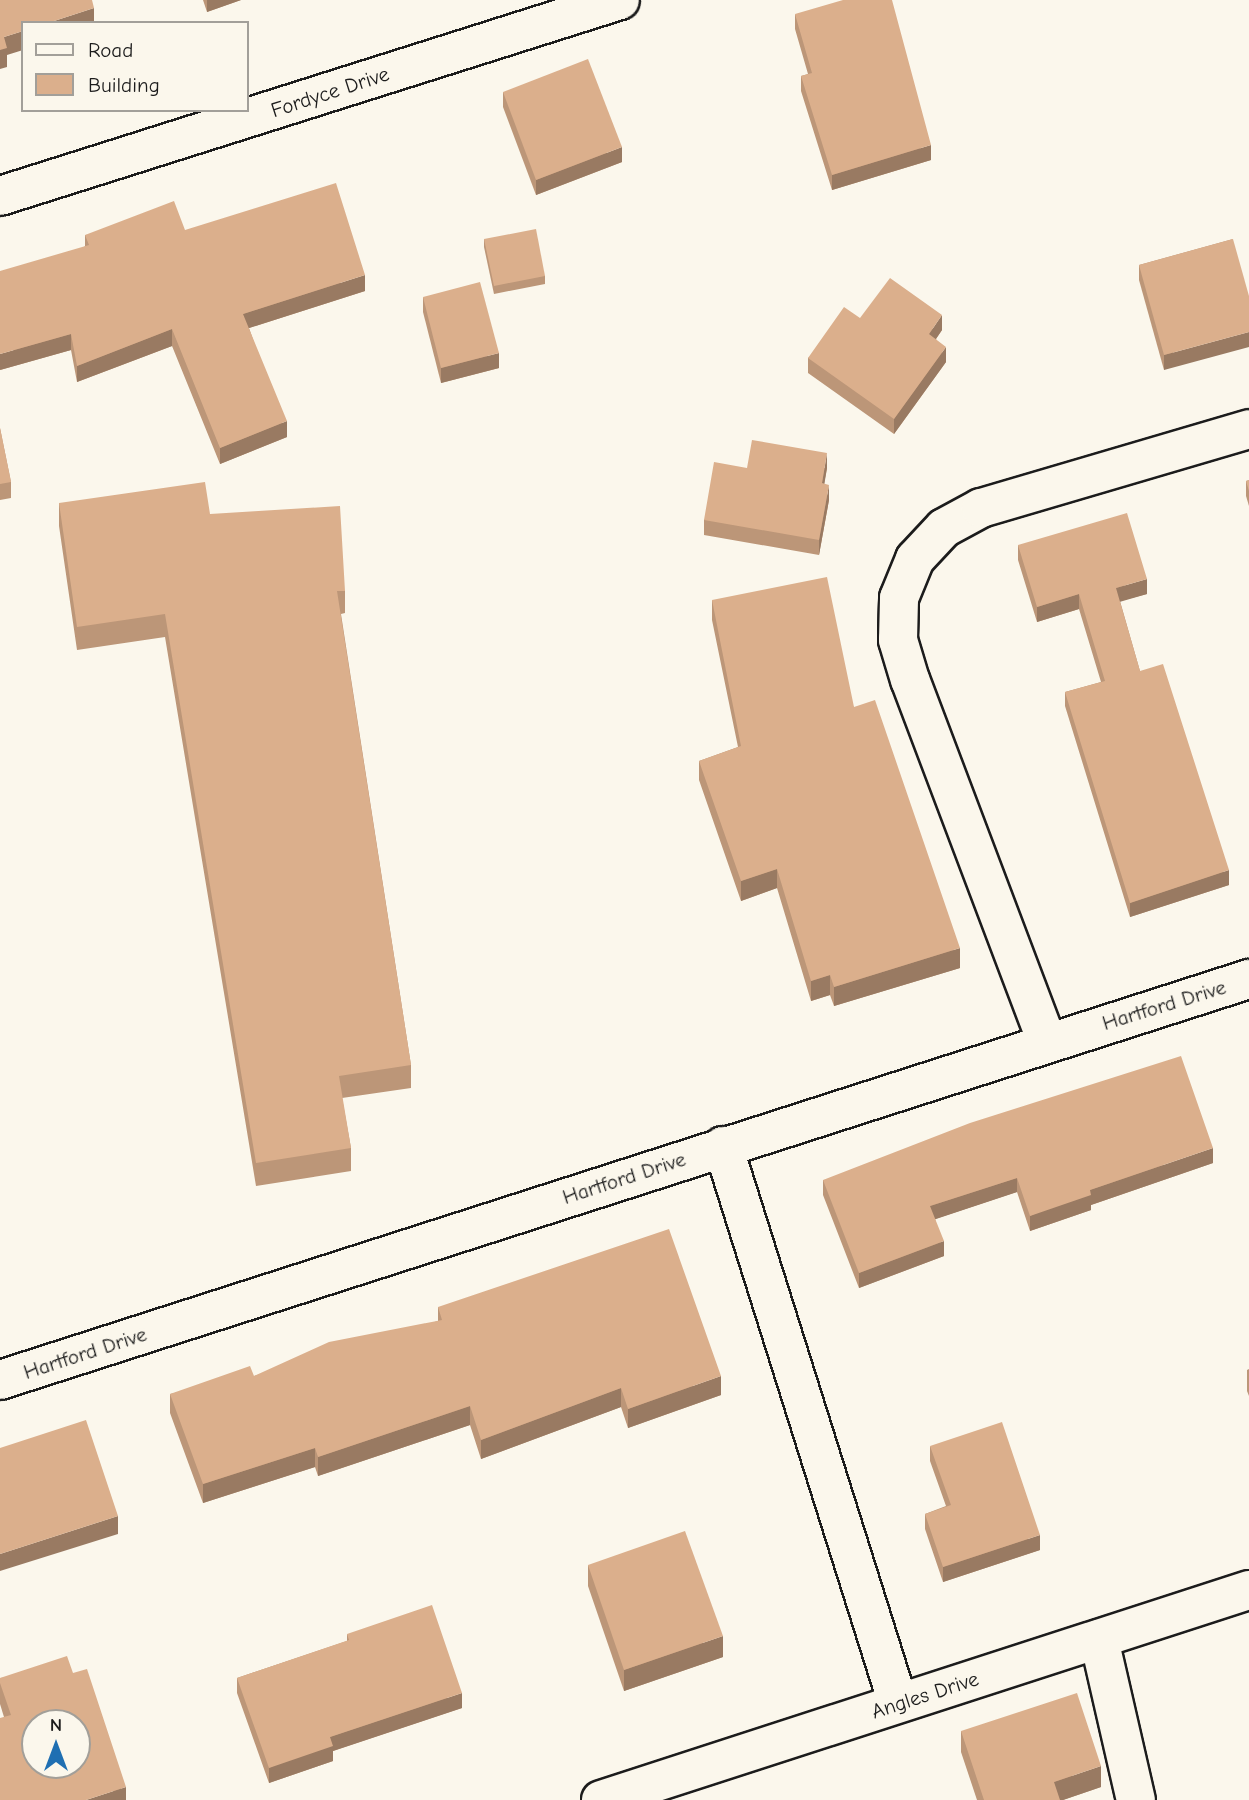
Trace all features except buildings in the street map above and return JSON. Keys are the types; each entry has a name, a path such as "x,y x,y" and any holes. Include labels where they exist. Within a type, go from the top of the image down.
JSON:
{"street":[{"name":"Fordyce Drive","path":"0,196 620,0"},
{"path":"1047,1042 910,680 898,640 899,598 915,559 944,528 981,508 1249,429"},
{"name":"Hartford Drive","path":"0,1380 1249,979"},
{"path":"723,1146 898,1703"},
{"name":"Angles Drive","path":"601,1800 1249,1590"},
{"path":"1099,1639 1136,1800"}]}
